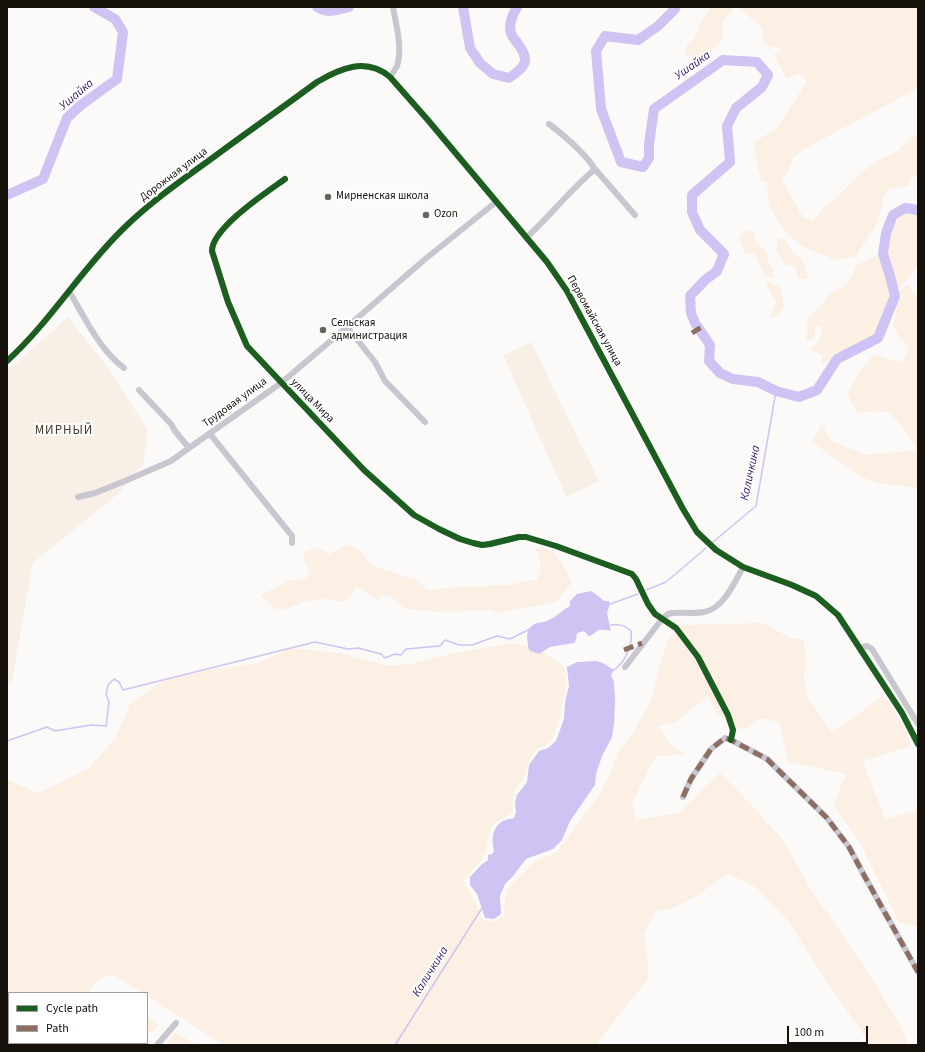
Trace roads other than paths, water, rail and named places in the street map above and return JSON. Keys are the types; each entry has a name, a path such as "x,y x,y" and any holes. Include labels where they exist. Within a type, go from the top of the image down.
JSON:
{"street":[{"path":"390,77 397,66 399,51 393,7"},
{"name":"Дорожная улица","path":"7,361 19,350 106,246 125,226 167,190 317,82 333,73 350,67 361,66 384,72 390,77"},
{"name":"Первомайская улица","path":"390,77 547,262 567,290 683,509 697,532 716,550 743,567 792,585 816,596 838,615 902,713 918,744"},
{"path":"549,124 581,151 595,170 635,215"},
{"path":"526,238 576,185 595,170"},
{"name":"улица Мира","path":"285,179 255,199 217,235 212,247 228,302 247,346 364,470 414,515 460,539 482,545 497,543 519,537 526,537 544,542 632,574 655,614 676,628 698,657 728,715 733,730 731,740"},
{"name":"Трудовая улица","path":"78,497 95,493 171,461 210,434 281,383 424,260 496,202"},
{"path":"69,291 95,335 110,355 124,368"},
{"path":"347,327 375,362 385,381 425,422"},
{"path":"139,390 172,424 175,431 189,448"},
{"path":"210,434 292,536 292,543"},
{"path":"625,667 662,619 668,614 672,613 702,613 710,610 724,598 743,567"},
{"path":"860,648 867,646 872,648 918,724"},
{"path":"683,797 691,779 711,749 725,738 767,758 827,818 849,847 864,877 918,972"},
{"path":"157,1045 176,1023"}],"waterway":[{"name":"Ушайка","path":"7,195 43,179 67,118 81,105 117,79 123,32 115,19 94,7"},
{"name":"Ушайка","path":"317,7 329,11 349,7"},
{"name":"Ушайка","path":"463,7 470,48 480,63 493,74 509,78 522,67 525,59 522,50 512,36 510,30 511,20 517,7"},
{"name":"Ушайка","path":"675,7 675,9 658,26 638,40 605,36 596,51 601,109 621,162 643,167 649,158 649,144 654,109 723,60 757,62 768,75 762,87 736,108 727,126 730,162 692,195 692,212 700,230 724,254 717,271 705,280 690,296 691,313 695,323 710,345 709,361 720,373 733,379 758,382 776,391 799,397 817,390 837,359 878,338 895,296 883,254 886,233 893,215 905,208 918,210"},
{"name":"Каличкина","path":"713,542 756,506 776,391"},
{"name":"Каличкина","path":"646,590 666,582 706,548"},
{"name":"Каличкина","path":"610,604 638,594"},
{"name":"Каличкина","path":"611,625 622,625 631,631 631,642 625,658 614,670"},
{"path":"7,741 47,727 55,731 91,725 106,726 109,702 106,694 108,685 114,679 119,682 123,690 315,642 348,649 358,648 381,654 385,658 395,654 401,655 406,649 440,646 445,640 459,645 472,645 497,636 510,639 530,629"},
{"name":"Каличкина","path":"395,1045 482,908"}],"place":[{"name":"Мирненская школа","path":"328,197"},
{"name":"Ozon","path":"426,215"},
{"name":"Сельская администрация","path":"323,330"}],"district":[{"name":"МИРНЫЙ","path":"64,431"}]}
